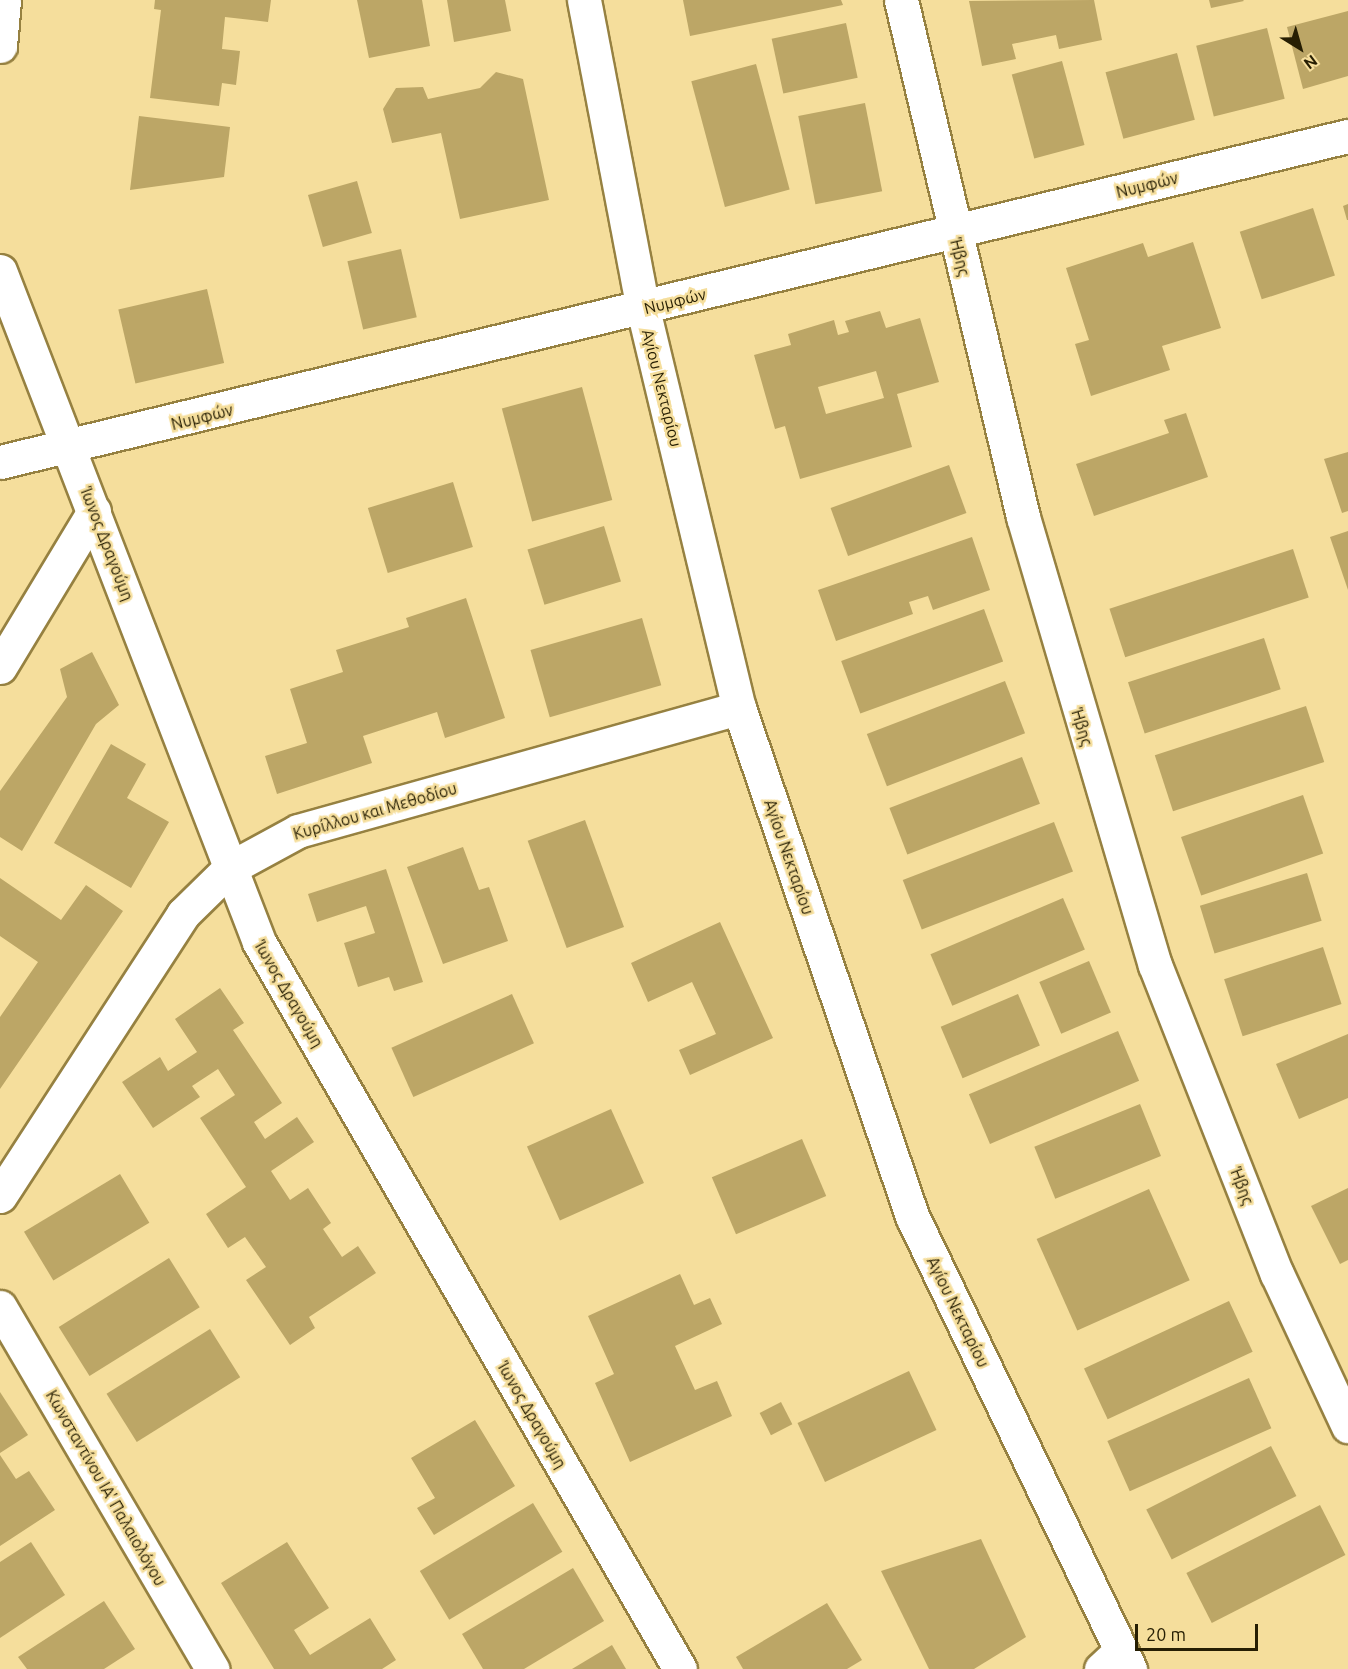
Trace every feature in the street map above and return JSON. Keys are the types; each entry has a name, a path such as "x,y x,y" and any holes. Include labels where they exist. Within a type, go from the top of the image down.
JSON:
{"street":[{"path":"0,46 4,0"},
{"name":"Αγίου Νεκταρίου","path":"584,0 643,309 739,708 912,1215 1117,1663"},
{"name":"Ήβης","path":"901,0 954,233 1026,528 1155,965 1276,1274 1348,1426"},
{"name":"Νυμφών","path":"0,462 71,449 1348,136"},
{"name":"Ίωνος Δραγούμη","path":"0,271 71,449 259,942 680,1669"},
{"path":"0,667 94,511"},
{"name":"Κυρίλλου και Μεθοδίου","path":"0,1196 183,914 230,868 298,831 739,708"},
{"name":"Κωνσταντίνου ΙΑ' Παλαιολόγου","path":"0,1307 212,1669"}],"building":[{"path":"155,0 271,0 268,22 225,17 222,49 240,51 236,85 222,83 219,106 150,98 161,10 154,9"},
{"path":"357,0 422,0 430,46 369,58"},
{"path":"447,0 505,0 511,31 454,42"},
{"path":"683,0 841,0 843,5 690,36"},
{"path":"1094,0 1102,40 1059,49 1056,35 1012,44 1016,59 982,66 969,1"},
{"path":"1209,0 1243,0 1244,1 1211,8"},
{"path":"1348,11 1348,76 1303,89 1287,27"},
{"path":"846,23 858,78 783,94 772,39"},
{"path":"1267,28 1285,99 1214,116 1196,46"},
{"path":"1177,53 1195,120 1123,139 1106,72"},
{"path":"1062,61 1085,145 1034,158 1012,74"},
{"path":"756,64 790,190 725,207 691,81"},
{"path":"496,72 523,79 549,200 460,219 441,133 392,143 383,109 396,88 423,87 428,99 480,88"},
{"path":"865,103 882,191 815,204 798,116"},
{"path":"139,116 230,127 224,177 130,190"},
{"path":"357,181 372,233 323,247 308,195"},
{"path":"1348,204 1348,220 1347,220 1343,206"},
{"path":"1313,208 1335,276 1262,299 1240,232"},
{"path":"1193,242 1221,328 1162,346 1170,370 1091,396 1075,344 1089,340 1066,268 1143,243 1148,257"},
{"path":"401,249 417,317 363,330 347,261"},
{"path":"207,289 224,363 135,384 118,309"},
{"path":"880,311 886,328 920,318 939,382 897,394 912,447 800,479 785,426 775,429 754,355 791,345 788,334 834,320 838,335 849,332 845,321","holes":["876,371 884,398 826,414 818,387"]},
{"path":"582,387 612,500 532,521 502,408"},
{"path":"1186,413 1208,477 1094,516 1076,464 1169,433 1164,420"},
{"path":"1348,452 1348,511 1342,513 1324,459"},
{"path":"949,465 966,513 848,556 831,508"},
{"path":"453,482 473,547 388,573 368,508"},
{"path":"604,526 621,581 544,605 527,549"},
{"path":"1348,531 1348,590 1330,537"},
{"path":"972,537 990,590 933,610 928,596 909,602 913,614 836,641 818,590"},
{"path":"1293,549 1309,598 1125,657 1109,609"},
{"path":"466,598 505,718 445,738 437,712 363,736 372,763 277,794 265,756 307,743 290,689 343,672 336,650 409,627 406,618"},
{"path":"984,609 1003,662 860,714 841,661"},
{"path":"642,618 661,685 550,717 530,650"},
{"path":"1264,638 1281,689 1145,734 1128,682"},
{"path":"92,652 119,705 96,724 22,851 0,837 0,791 67,697 60,669"},
{"path":"1005,681 1025,733 887,786 867,734"},
{"path":"1306,706 1324,762 1173,811 1155,755"},
{"path":"111,744 146,764 127,798 169,822 131,888 54,843"},
{"path":"1022,757 1040,804 907,855 889,808"},
{"path":"1303,795 1323,854 1201,896 1181,837"},
{"path":"585,820 624,927 567,948 528,841"},
{"path":"1054,822 1073,871 922,930 903,880"},
{"path":"463,847 479,890 489,887 508,941 443,964 407,867"},
{"path":"386,869 423,982 394,991 389,977 358,987 344,943 375,933 366,906 317,922 308,894"},
{"path":"1307,873 1322,921 1215,954 1200,906"},
{"path":"0,878 61,920 86,885 123,911 0,1089 0,1017 38,962 0,936"},
{"path":"1063,898 1085,950 952,1006 930,954"},
{"path":"720,922 773,1038 690,1075 679,1050 716,1034 692,982 648,1002 631,963"},
{"path":"1323,947 1342,1004 1243,1036 1224,979"},
{"path":"1089,961 1111,1013 1061,1034 1039,982"},
{"path":"220,988 244,1023 233,1030 282,1103 254,1122 265,1139 297,1117 314,1142 271,1171 290,1200 308,1188 331,1223 323,1229 342,1257 358,1246 376,1273 309,1317 315,1328 290,1345 246,1280 266,1267 245,1237 228,1248 206,1214 246,1187 200,1118 235,1095 218,1069 192,1086 200,1097 153,1128 122,1082 160,1057 168,1071 197,1052 175,1019"},
{"path":"512,994 534,1043 413,1097 391,1048"},
{"path":"1018,994 1040,1046 963,1078 941,1027"},
{"path":"1118,1031 1139,1081 990,1144 969,1094"},
{"path":"1348,1034 1348,1098 1299,1119 1276,1064"},
{"path":"1140,1104 1161,1156 1055,1199 1034,1147"},
{"path":"611,1109 644,1183 560,1220 527,1146"},
{"path":"802,1139 826,1196 736,1234 712,1177"},
{"path":"120,1174 149,1223 53,1281 24,1232"},
{"path":"1348,1188 1348,1260 1340,1264 1311,1206"},
{"path":"1149,1189 1190,1280 1077,1330 1037,1239"},
{"path":"169,1258 200,1307 89,1376 59,1327"},
{"path":"680,1274 694,1305 710,1298 722,1324 675,1346 695,1390 717,1381 732,1416 630,1462 595,1383 614,1374 588,1316"},
{"path":"1229,1301 1253,1352 1108,1419 1084,1369"},
{"path":"210,1329 240,1377 137,1442 107,1394"},
{"path":"909,1371 936,1430 825,1482 798,1423"},
{"path":"1249,1378 1271,1428 1130,1491 1107,1441"},
{"path":"0,1392 28,1435 0,1453"},
{"path":"781,1402 792,1424 771,1435 760,1413"},
{"path":"475,1420 515,1486 434,1535 417,1508 435,1498 411,1458"},
{"path":"1271,1446 1296,1496 1172,1559 1146,1510"},
{"path":"0,1455 16,1479 29,1471 55,1510 0,1546"},
{"path":"533,1503 562,1552 449,1620 420,1571"},
{"path":"1320,1505 1345,1555 1212,1623 1186,1573"},
{"path":"981,1539 1026,1637 974,1669 929,1669 881,1571"},
{"path":"31,1542 65,1595 0,1638 0,1562"},
{"path":"287,1542 329,1608 294,1630 310,1655 370,1618 396,1660 382,1669 274,1669 221,1583"},
{"path":"573,1568 604,1621 524,1669 483,1669 462,1634"},
{"path":"104,1601 135,1649 104,1669 27,1669 18,1657"},
{"path":"827,1603 862,1660 847,1669 743,1669 736,1657"},
{"path":"612,1645 626,1669 572,1669"}]}
